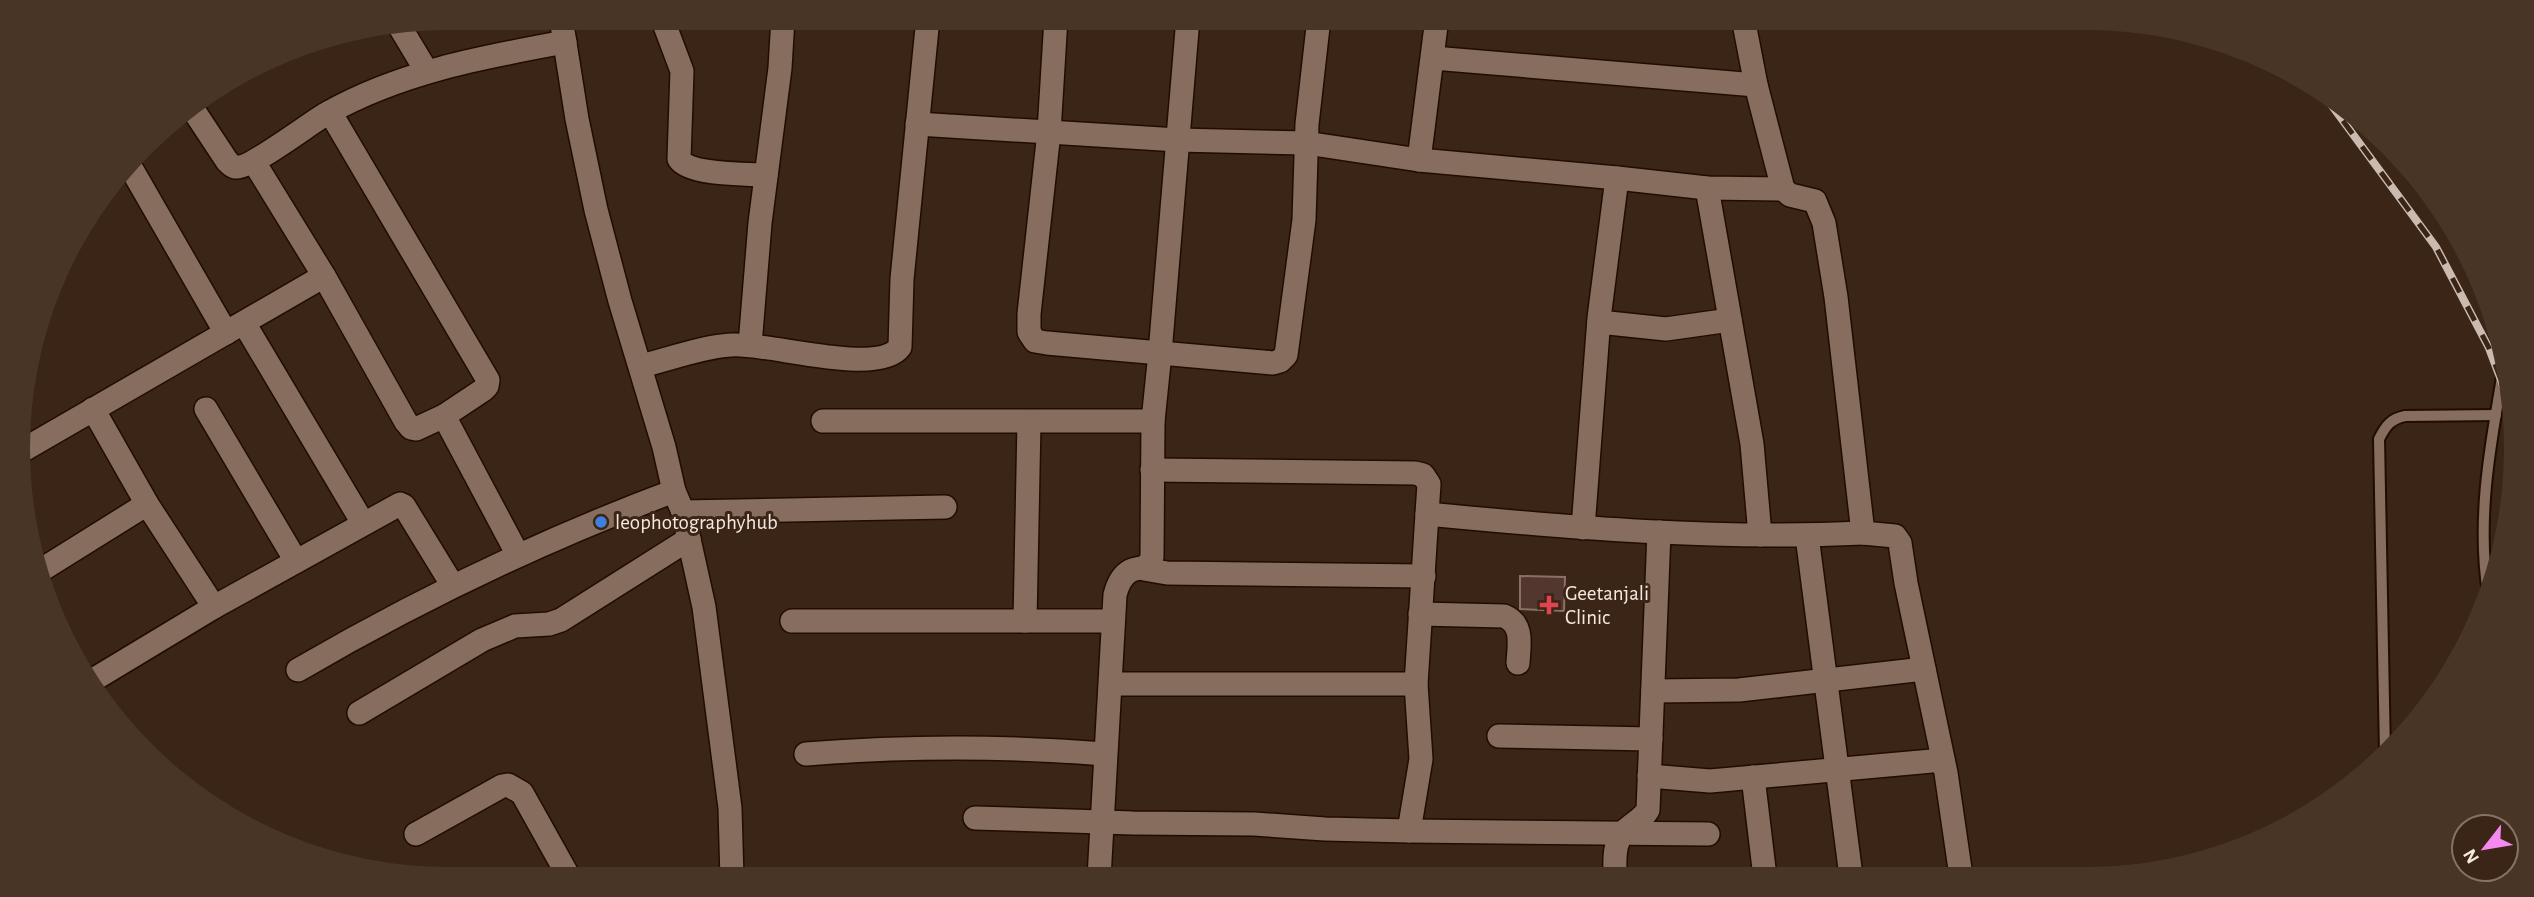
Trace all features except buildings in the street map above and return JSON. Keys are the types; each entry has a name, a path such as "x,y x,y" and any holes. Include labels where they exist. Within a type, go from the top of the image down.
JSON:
{"street":[{"path":"563,30 596,210 690,539 704,607 730,808 732,867"},
{"path":"666,30 682,72 681,163 705,171 766,175"},
{"path":"750,345 782,30"},
{"path":"641,366 730,345 750,345 827,357 879,360 897,351 900,347 902,279 927,30"},
{"path":"1055,30 1049,132 1028,314 1031,337 1047,343 1273,363 1286,355 1304,220 1306,144 1318,30"},
{"path":"1144,569 1152,557 1153,421 1187,30"},
{"path":"1419,160 1436,30"},
{"path":"1745,30 1783,189 1790,195 1815,201 1824,223 1836,297 1863,533"},
{"path":"403,32 427,72"},
{"path":"196,114 232,166 238,168 254,162 330,112 380,87 492,55 565,42"},
{"path":"1433,58 1756,85"},
{"path":"254,162 324,276 411,428 421,428 444,416 483,390 488,380 330,112"},
{"path":"917,124 1178,140 1306,144 1419,160 1707,188 1783,189"},
{"path":"134,172 363,523"},
{"path":"1583,528 1599,322 1618,178"},
{"path":"1707,188 1752,444 1759,535"},
{"path":"30,446 324,276"},
{"path":"1599,322 1666,329 1730,320"},
{"path":"206,409 296,561"},
{"path":"93,410 147,504 214,607"},
{"path":"444,416 518,555"},
{"path":"823,421 1153,421"},
{"path":"1025,621 1029,422"},
{"path":"1152,470 1415,473 1427,479 1424,576 1416,684 1421,759 1409,831"},
{"path":"298,670 380,622 595,520 678,501 945,507"},
{"path":"47,566 147,504"},
{"path":"98,677 214,607 400,504 404,506 453,586"},
{"path":"1427,513 1583,528 1659,532 1807,536 1863,533 1895,536 1900,543 1943,760 1960,867"},
{"path":"1615,867 1615,851 1623,833 1644,817 1648,810 1659,532"},
{"path":"1807,536 1850,867"},
{"path":"359,713 482,640 515,626 549,624 561,620 690,539"},
{"path":"1100,867 1115,596 1118,586 1130,571 1144,569 1167,573 1424,576"},
{"path":"1420,614 1504,616 1512,619 1517,625 1519,636 1518,663"},
{"path":"792,621 1113,621"},
{"path":"1653,691 1739,690 1924,669"},
{"path":"1112,684 1416,684"},
{"path":"1499,736 1651,739"},
{"path":"806,754 946,747 1027,748 1105,754"},
{"path":"1649,776 1710,781 1943,760"},
{"path":"1753,778 1764,867"},
{"path":"416,834 508,785 522,793 563,867"},
{"path":"975,818 1254,824 1409,831 1707,834"}],"lane":[{"path":"2486,571 2483,504 2500,389"},
{"path":"2385,742 2379,439 2386,425 2395,418 2496,415"}],"railway":[{"path":"2339,115 2436,247 2496,366"}],"place":[{"name":"leophotographyhub","path":"601,522"},
{"name":"Geetanjali Clinic","path":"1549,605"}]}
